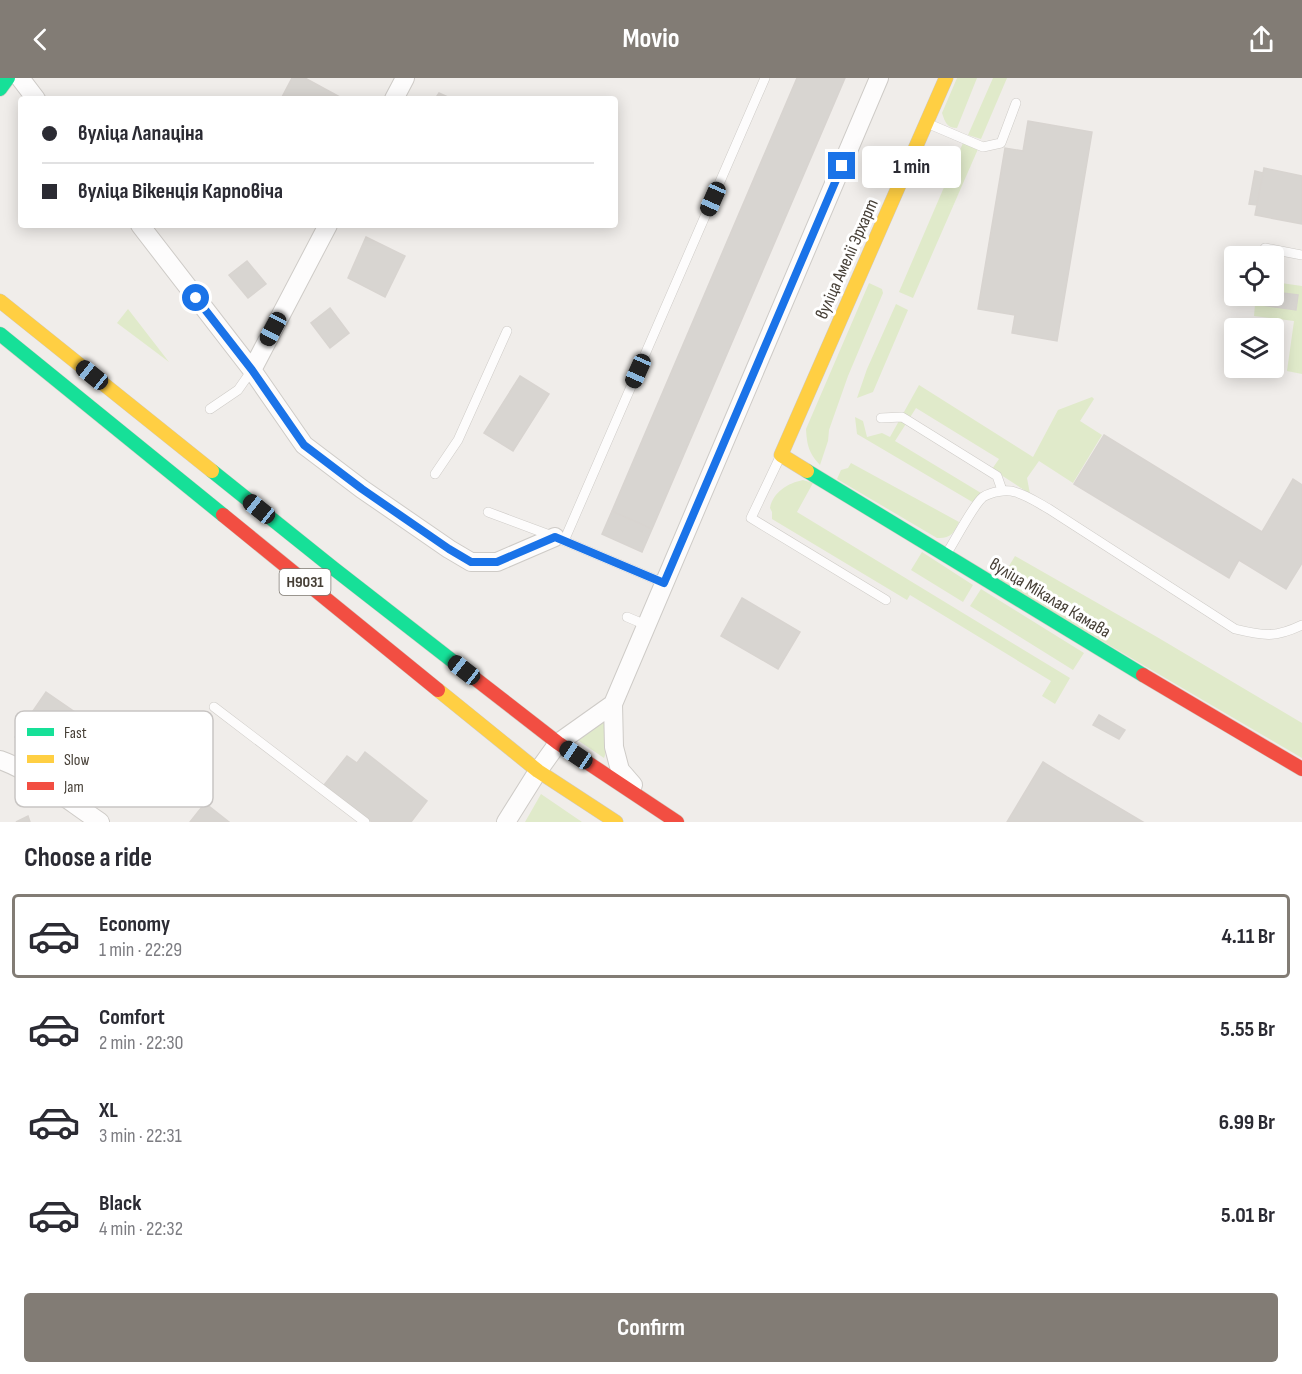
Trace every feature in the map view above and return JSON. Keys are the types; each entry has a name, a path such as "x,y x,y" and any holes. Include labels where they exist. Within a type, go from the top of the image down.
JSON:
{"main road":[{"path":"0,89 8,78"},
{"name":"вуліца Амеліі Эрхарт","path":"782,455 946,78"},
{"name":"Н9031","path":"0,301 333,568 642,808 677,822"},
{"name":"Н9031","path":"0,334 538,771 616,822"},
{"name":"вуліца Мікалая Камава","path":"782,455 1094,646 1302,769"}],"street":[{"path":"20,78 34,96"},
{"path":"396,96 405,78"},
{"path":"642,808 620,770 614,747 613,704 879,78"},
{"path":"142,228 252,370 304,445 362,489 471,562 497,562 559,539"},
{"path":"252,370 326,228"},
{"path":"509,817 558,743 613,704"},
{"path":"0,760 15,766"},
{"path":"78,807 100,822"}],"lane":[{"path":"559,539 765,78"},
{"path":"927,123 983,147 1001,143 1016,103"},
{"path":"1284,252 1302,255"},
{"path":"435,474 458,440 507,331"},
{"path":"210,409 238,390 252,370"},
{"path":"881,418 902,417 908,420 997,476 1002,490"},
{"path":"782,455 751,518 886,600"},
{"path":"946,555 975,506 984,497 1002,490 1014,491 1035,500 1235,629 1258,635 1277,635 1302,625"},
{"path":"488,512 664,583"},
{"path":"627,617 646,625"},
{"path":"214,707 365,822"}],"green space":[{"path":"957,78 977,78 957,128 947,124 942,113"},
{"path":"993,78 1007,78 981,139 968,135"},
{"path":"963,143 978,149 913,298 899,292"},
{"path":"869,283 882,289 883,293 848,376 829,430 820,465 809,449 806,429"},
{"path":"1284,283 1302,286 1302,374 1287,371 1294,321 1254,316 1255,306 1296,310 1298,295 1284,293"},
{"path":"896,304 908,310 873,392 857,398 867,369"},
{"path":"128,309 169,362 117,323"},
{"path":"919,385 1033,457 1058,410 1092,397 1094,399 1080,421 1102,435 1073,483 1039,461 1027,478 1030,494 992,469 999,459 916,408 895,441 981,493 974,503 857,434 855,417 863,421 867,437 882,433 890,437"},
{"path":"851,463 959,522 955,529 948,536 937,538 837,479 841,470 848,468"},
{"path":"803,480 813,483 797,512 1070,678 1055,704 1042,696 1051,681 910,595 907,600 772,519 770,508 774,497 792,483"},
{"path":"922,552 973,585 963,602 911,570"},
{"path":"1015,556 1302,723 1302,758 1000,581"},
{"path":"981,589 1084,653 1073,670 970,606"},
{"path":"600,722 604,723 606,732 604,758 576,739"},
{"path":"541,794 582,822 525,822"}],"building":[{"path":"292,78 305,78 338,96 283,96"},
{"path":"797,78 845,78 652,529 612,511"},
{"path":"1028,121 1092,132 1057,341 1012,333 1015,315 978,309 1005,148 1023,151"},
{"path":"1264,168 1302,176 1302,224 1255,215"},
{"path":"1255,171 1263,173 1257,205 1249,204"},
{"path":"366,237 405,256 385,297 348,278"},
{"path":"247,261 266,284 248,298 229,275"},
{"path":"1284,293 1298,295 1296,310 1269,306 1284,306"},
{"path":"330,308 349,333 330,348 311,323"},
{"path":"520,376 549,394 513,451 484,433"},
{"path":"1104,435 1262,532 1293,479 1302,485 1302,563 1286,589 1239,560 1229,578 1074,484"},
{"path":"612,511 652,529 642,552 602,534"},
{"path":"742,598 800,632 778,669 721,636"},
{"path":"46,692 73,711 33,711"},
{"path":"1099,715 1125,730 1119,739 1093,725"},
{"path":"365,752 427,801 411,822 372,822 324,785 347,756 357,763"},
{"path":"1043,762 1067,777 1143,822 1007,822"},
{"path":"202,807 210,807 229,822 190,822"},
{"path":"28,816 30,822 16,822"}],"traffic: fast":[{"path":"0,89 8,78"},
{"path":"0,334 223,515"},
{"path":"212,471 464,670"},
{"path":"807,471 1143,675"}],"traffic: slow":[{"path":"807,471 781,455 946,78"},
{"path":"0,301 212,471"},
{"path":"438,690 538,771 616,822"}],"traffic: jam":[{"path":"223,515 438,690"},
{"path":"464,670 558,743 677,822"},
{"path":"1143,675 1302,769"}],"route":[{"path":"196,298 252,370 304,445 362,489 449,549 471,562 497,562 555,537 664,583 842,166"}]}
